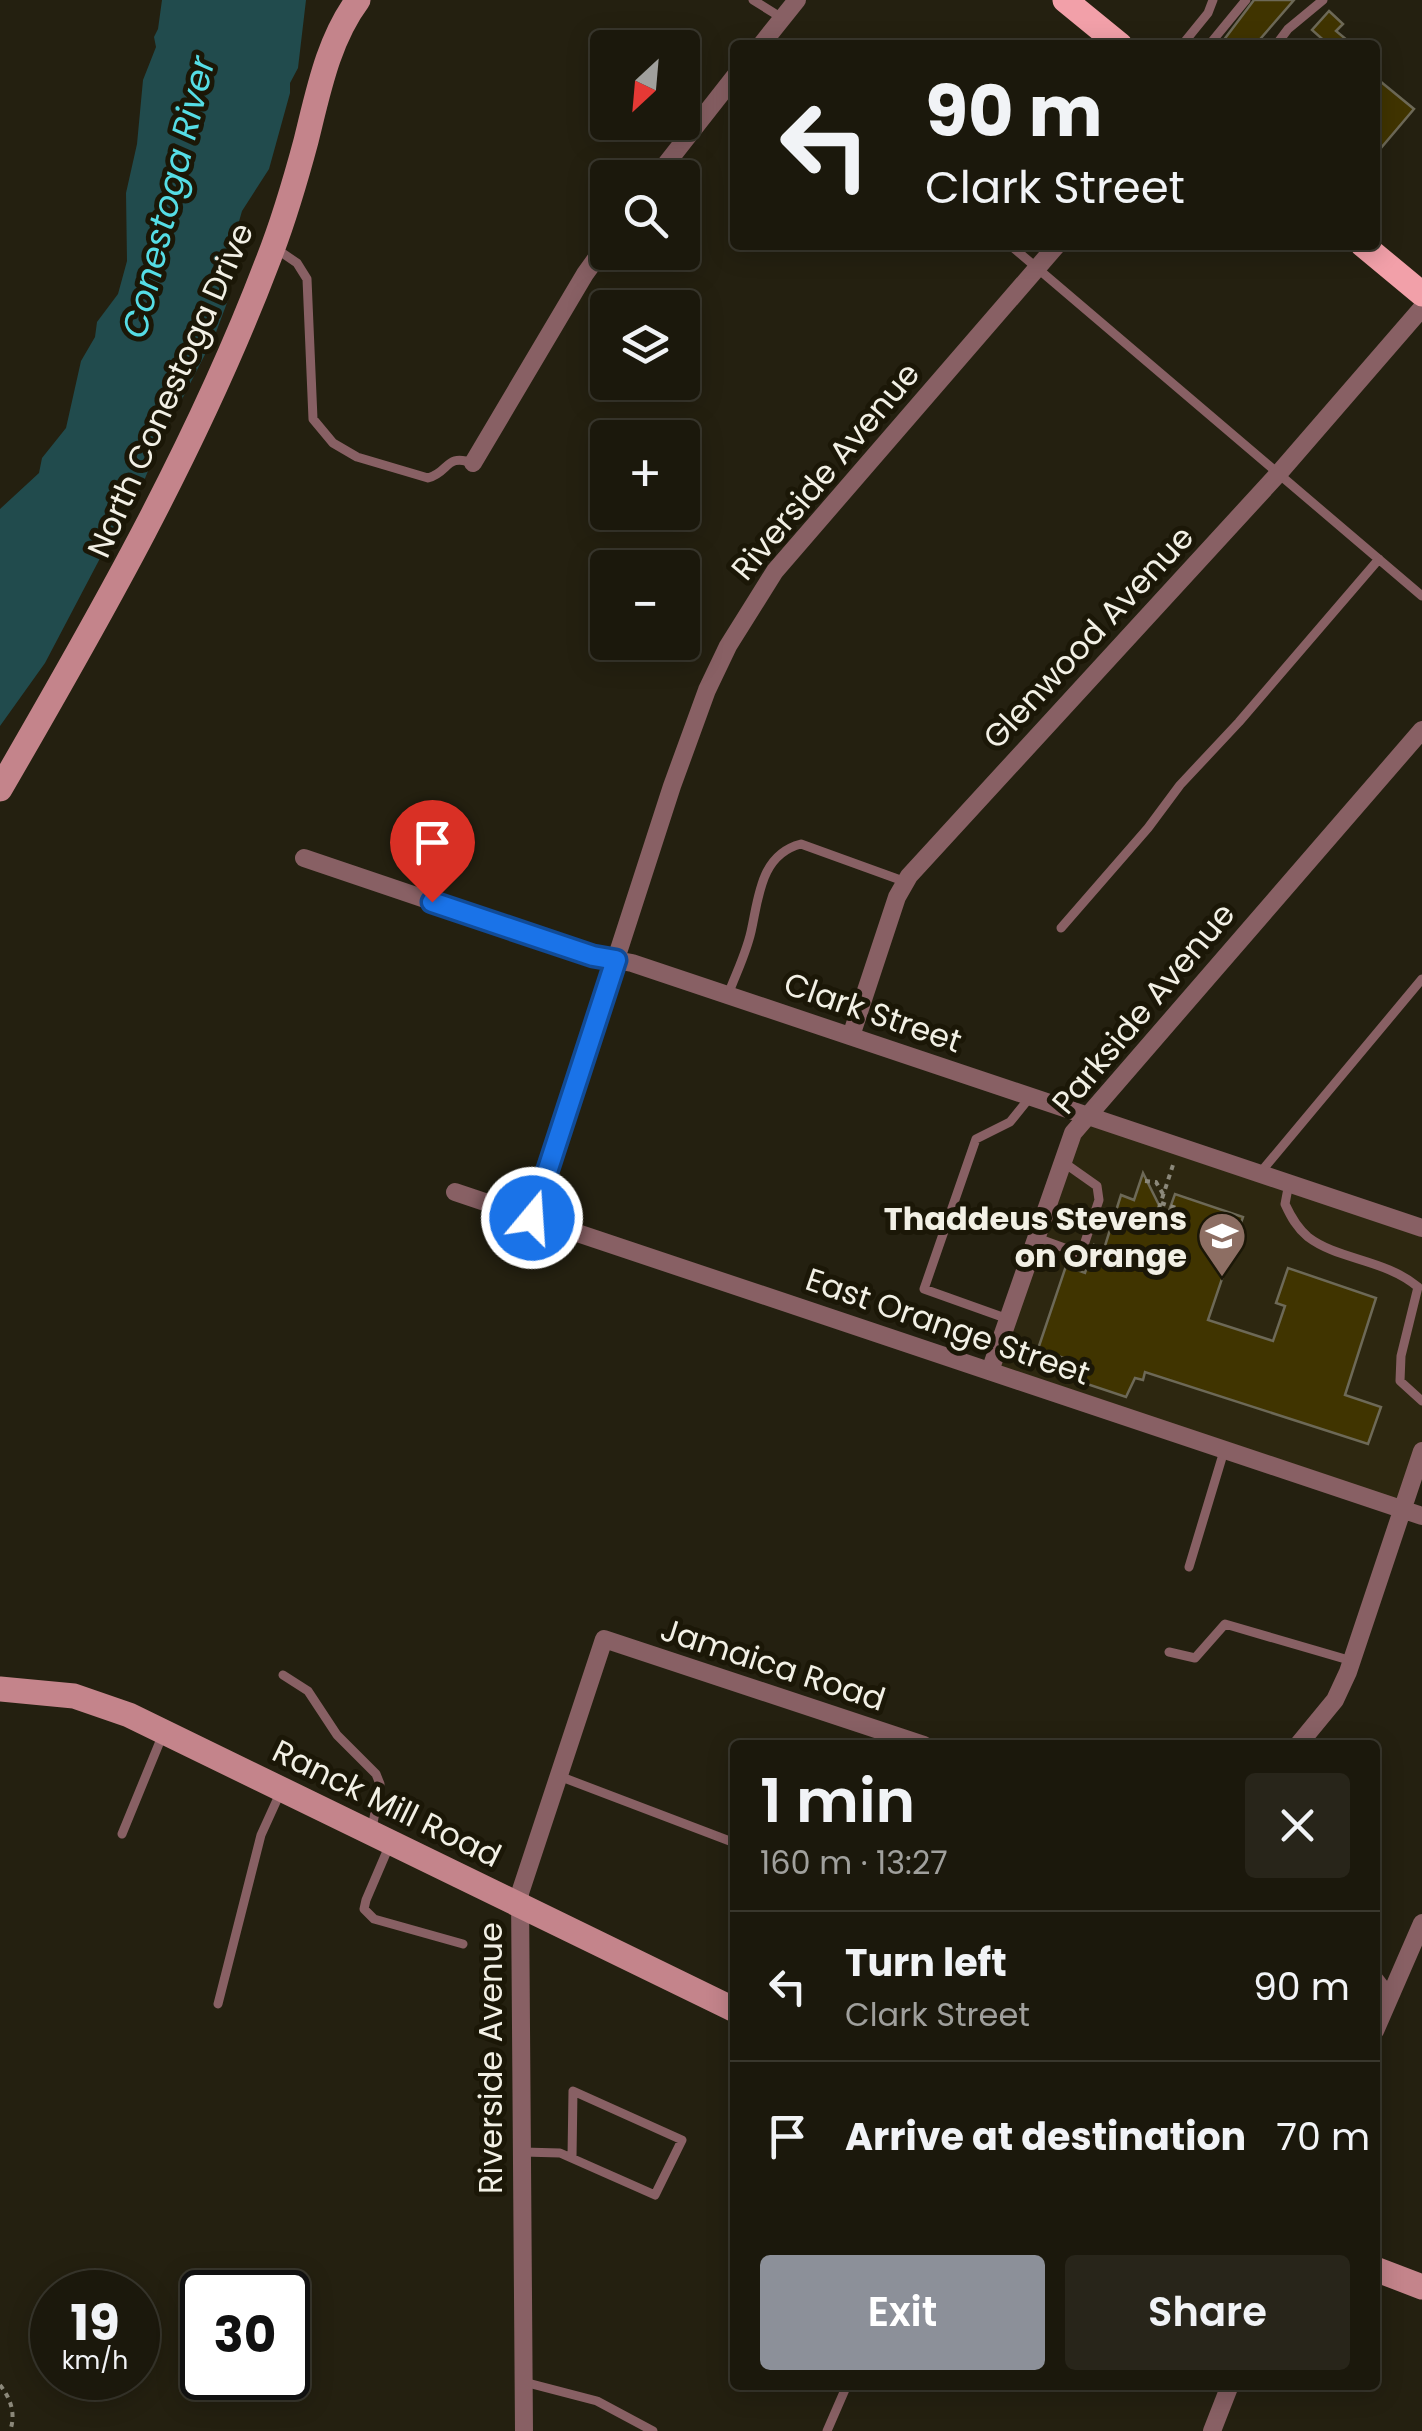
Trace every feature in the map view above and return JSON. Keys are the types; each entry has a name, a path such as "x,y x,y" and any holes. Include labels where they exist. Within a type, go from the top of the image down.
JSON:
{"main road":[{"path":"1065,0 1114,40"},
{"path":"1368,250 1422,294"}],"street":[{"name":"North Conestoga Drive","path":"0,789 130,562 247,312 290,198 324,73 340,30 358,0"},
{"path":"764,40 797,0"},
{"path":"670,160 730,82"},
{"name":"Riverside Avenue","path":"532,1218 707,690 750,605 774,571 1052,250"},
{"path":"473,462 590,267"},
{"name":"Glenwood Avenue","path":"851,1036 896,898 906,882 1279,474 1422,308"},
{"name":"Parkside Avenue","path":"990,1371 1073,1133 1422,730"},
{"name":"Clark Street","path":"304,858 593,956 728,995 1422,1228"},
{"name":"East Orange Street","path":"454,1192 1422,1516"},
{"path":"1302,1740 1335,1700 1352,1661 1422,1451"},
{"name":"Riverside Avenue","path":"524,2431 521,1882 604,1639"},
{"name":"Jamaica Road","path":"604,1639 909,1740"},
{"name":"Ranck Mill Road","path":"0,1689 74,1696 129,1715 730,2008"},
{"path":"1380,2019 1422,1923"},
{"path":"1380,1986 1389,1998"},
{"path":"1380,2272 1422,2287"},
{"path":"1212,2431 1228,2390"}],"lane":[{"path":"754,0 782,18"},
{"path":"1186,40 1208,13 1212,0"},
{"path":"1213,40 1246,0"},
{"path":"1280,40 1324,0"},
{"path":"273,247 297,263 307,279 310,406 313,420 333,442 357,457 428,478 453,460 473,462"},
{"path":"1016,250 1422,596"},
{"path":"1061,928 1148,828 1180,784 1239,722 1379,559"},
{"path":"728,995 752,926 762,876 787,848 801,844 906,882"},
{"path":"1260,1174 1422,979"},
{"path":"1008,1319 924,1289 976,1139 1010,1122 1031,1096"},
{"path":"1036,1238 1081,1254 1100,1200 1097,1186 1063,1162"},
{"path":"1289,1183 1285,1204 1298,1228 1312,1240 1402,1273 1418,1287 1401,1356 1400,1381 1422,1401"},
{"path":"1189,1566 1224,1451"},
{"path":"1169,1652 1194,1658 1225,1624 1352,1661"},
{"path":"283,1675 308,1691 338,1735 376,1774 380,1784 381,1836 364,1908 368,1914 463,1944"},
{"path":"122,1834 164,1732"},
{"path":"557,1775 730,1841"},
{"path":"218,2004 261,1836 282,1789"},
{"path":"520,2152 560,2153 655,2195 682,2140 573,2091 572,2157"},
{"path":"524,2382 596,2401 653,2431"},
{"path":"828,2431 845,2390"}],"path":[{"path":"1170,1173 1160,1205 1176,1208"},
{"path":"1145,1181 1156,1182 1164,1194"},
{"path":"0,2385 12,2408 14,2421 10,2431"}],"shaded area":[{"name":"Thaddeus Stevens on Orange","path":"1088,1116 1422,1228 1422,1451 1403,1509 990,1371"}],"water":[{"name":"Conestoga River","path":"162,0 306,0 298,68 290,83 269,169 242,211 238,225 240,262 227,283 228,300 215,335 159,444 137,498 125,513 123,524 107,545 45,663 0,726 0,509 39,473 42,458 66,428 81,361 95,337 97,322 118,294 127,261 126,193 137,144 143,80 156,47 154,37"}],"building":[{"path":"1254,0 1294,0 1259,40 1224,40"},
{"path":"1329,11 1343,24 1336,31 1347,40 1323,40 1312,30"},
{"path":"1380,81 1414,109 1380,149"},
{"name":"Thaddeus Stevens on Orange","path":"1143,1173 1166,1219 1175,1194 1243,1217 1208,1320 1273,1341 1285,1306 1276,1303 1288,1268 1376,1298 1345,1395 1381,1407 1368,1444 1145,1372 1143,1380 1135,1378 1126,1397 1069,1378 1075,1362 1038,1349 1066,1266 1085,1273 1094,1245 1104,1249 1121,1195 1134,1200"}],"place":[{"name":"Thaddeus Stevens on Orange","path":"1222,1278"}],"route":[{"path":"432,902 593,956 616,960 532,1218"}]}
